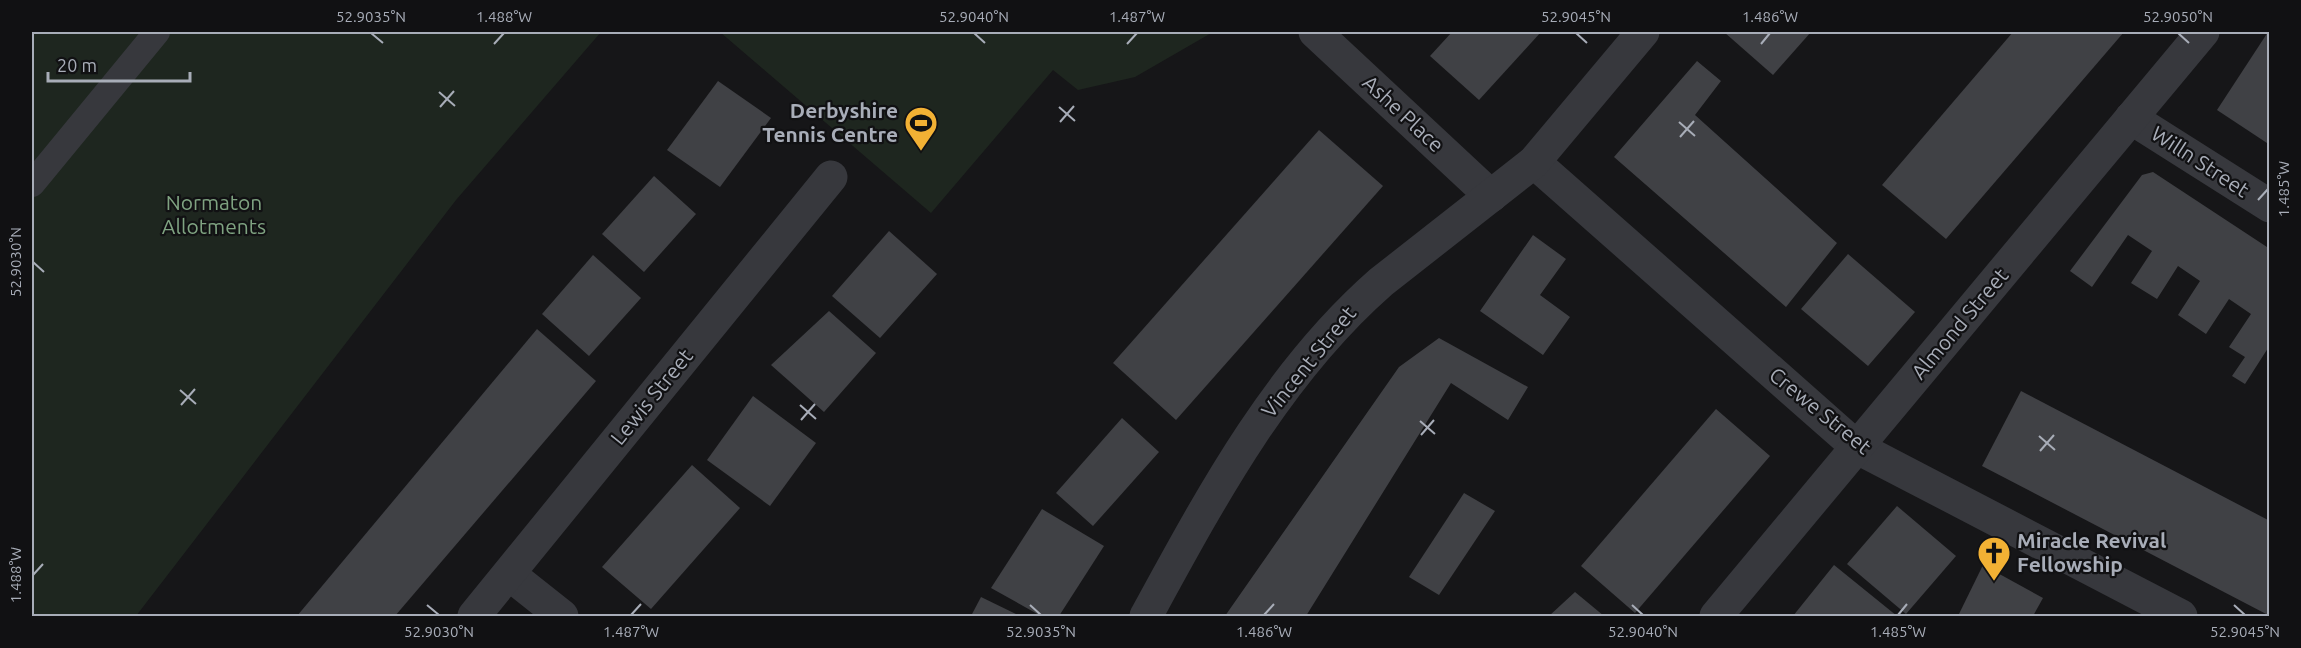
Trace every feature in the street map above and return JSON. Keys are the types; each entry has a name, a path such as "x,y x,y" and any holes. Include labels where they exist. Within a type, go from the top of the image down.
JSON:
{"street":[{"name":"Ashe Place","path":"1315,32 1491,196"},
{"name":"Vincent Street","path":"1146,616 1247,441 1304,362 1359,301 1534,162 1643,32"},
{"name":"Almond Street","path":"1716,616 2203,32"},
{"name":"Willn Street","path":"2131,118 2270,206"},
{"name":"Crewe Street","path":"1534,162 1858,448 2181,616"},
{"name":"Lewis Street","path":"474,616 831,177"},
{"path":"509,574 562,616"}],"lane":[{"path":"32,184 157,32"}],"green space":[{"name":"Normaton Allotments","path":"32,32 601,32 456,200 136,616 32,616"},
{"name":"Derbyshire Tennis Centre","path":"720,32 1213,32 1135,77 1078,90 1053,70 931,213"}],"building":[{"path":"1452,32 1541,32 1479,100 1430,56"},
{"path":"1724,32 1811,32 1773,75"},
{"path":"2013,32 2124,32 1946,239 1882,185"},
{"path":"2270,32 2270,145 2217,110"},
{"path":"1697,61 1721,81 1695,115 1837,243 1786,307 1614,157"},
{"path":"718,81 771,118 720,187 667,150"},
{"path":"1319,130 1383,186 1176,420 1113,363"},
{"path":"2153,172 2270,249 2270,345 2245,384 2232,376 2245,357 2229,347 2251,314 2229,299 2206,334 2178,315 2200,281 2178,266 2157,299 2131,283 2152,251 2128,235 2092,287 2070,271 2142,175"},
{"path":"654,176 696,214 644,272 602,234"},
{"path":"889,231 937,274 880,338 832,296"},
{"path":"1533,235 1566,259 1540,295 1570,317 1543,355 1480,311"},
{"path":"1848,254 1915,312 1868,366 1801,309"},
{"path":"593,255 641,298 589,356 542,314"},
{"path":"829,311 876,353 824,412 771,365"},
{"path":"537,329 596,381 395,616 297,616"},
{"path":"1439,338 1528,387 1508,420 1451,383 1306,616 1225,616 1399,367"},
{"path":"2021,391 2270,521 2270,616 1982,466"},
{"path":"753,396 816,443 770,506 707,460"},
{"path":"1716,409 1770,456 1635,613 1581,566"},
{"path":"1122,418 1159,452 1093,526 1056,493"},
{"path":"692,465 740,508 651,609 602,567"},
{"path":"1464,493 1495,511 1439,595 1409,577"},
{"path":"1897,506 1956,556 1906,614 1847,564"},
{"path":"1042,509 1104,546 1059,616 1041,616 991,588"},
{"path":"1834,565 1897,616 1793,616"},
{"name":"Miracle Revival Fellowship","path":"1983,565 2043,598 2033,616 1958,616"},
{"path":"1575,592 1604,616 1549,616"},
{"path":"981,597 1020,616 971,616"}],"place":[{"name":"Derbyshire Tennis Centre","path":"921,152"},
{"name":"Miracle Revival Fellowship","path":"1994,582"}]}
